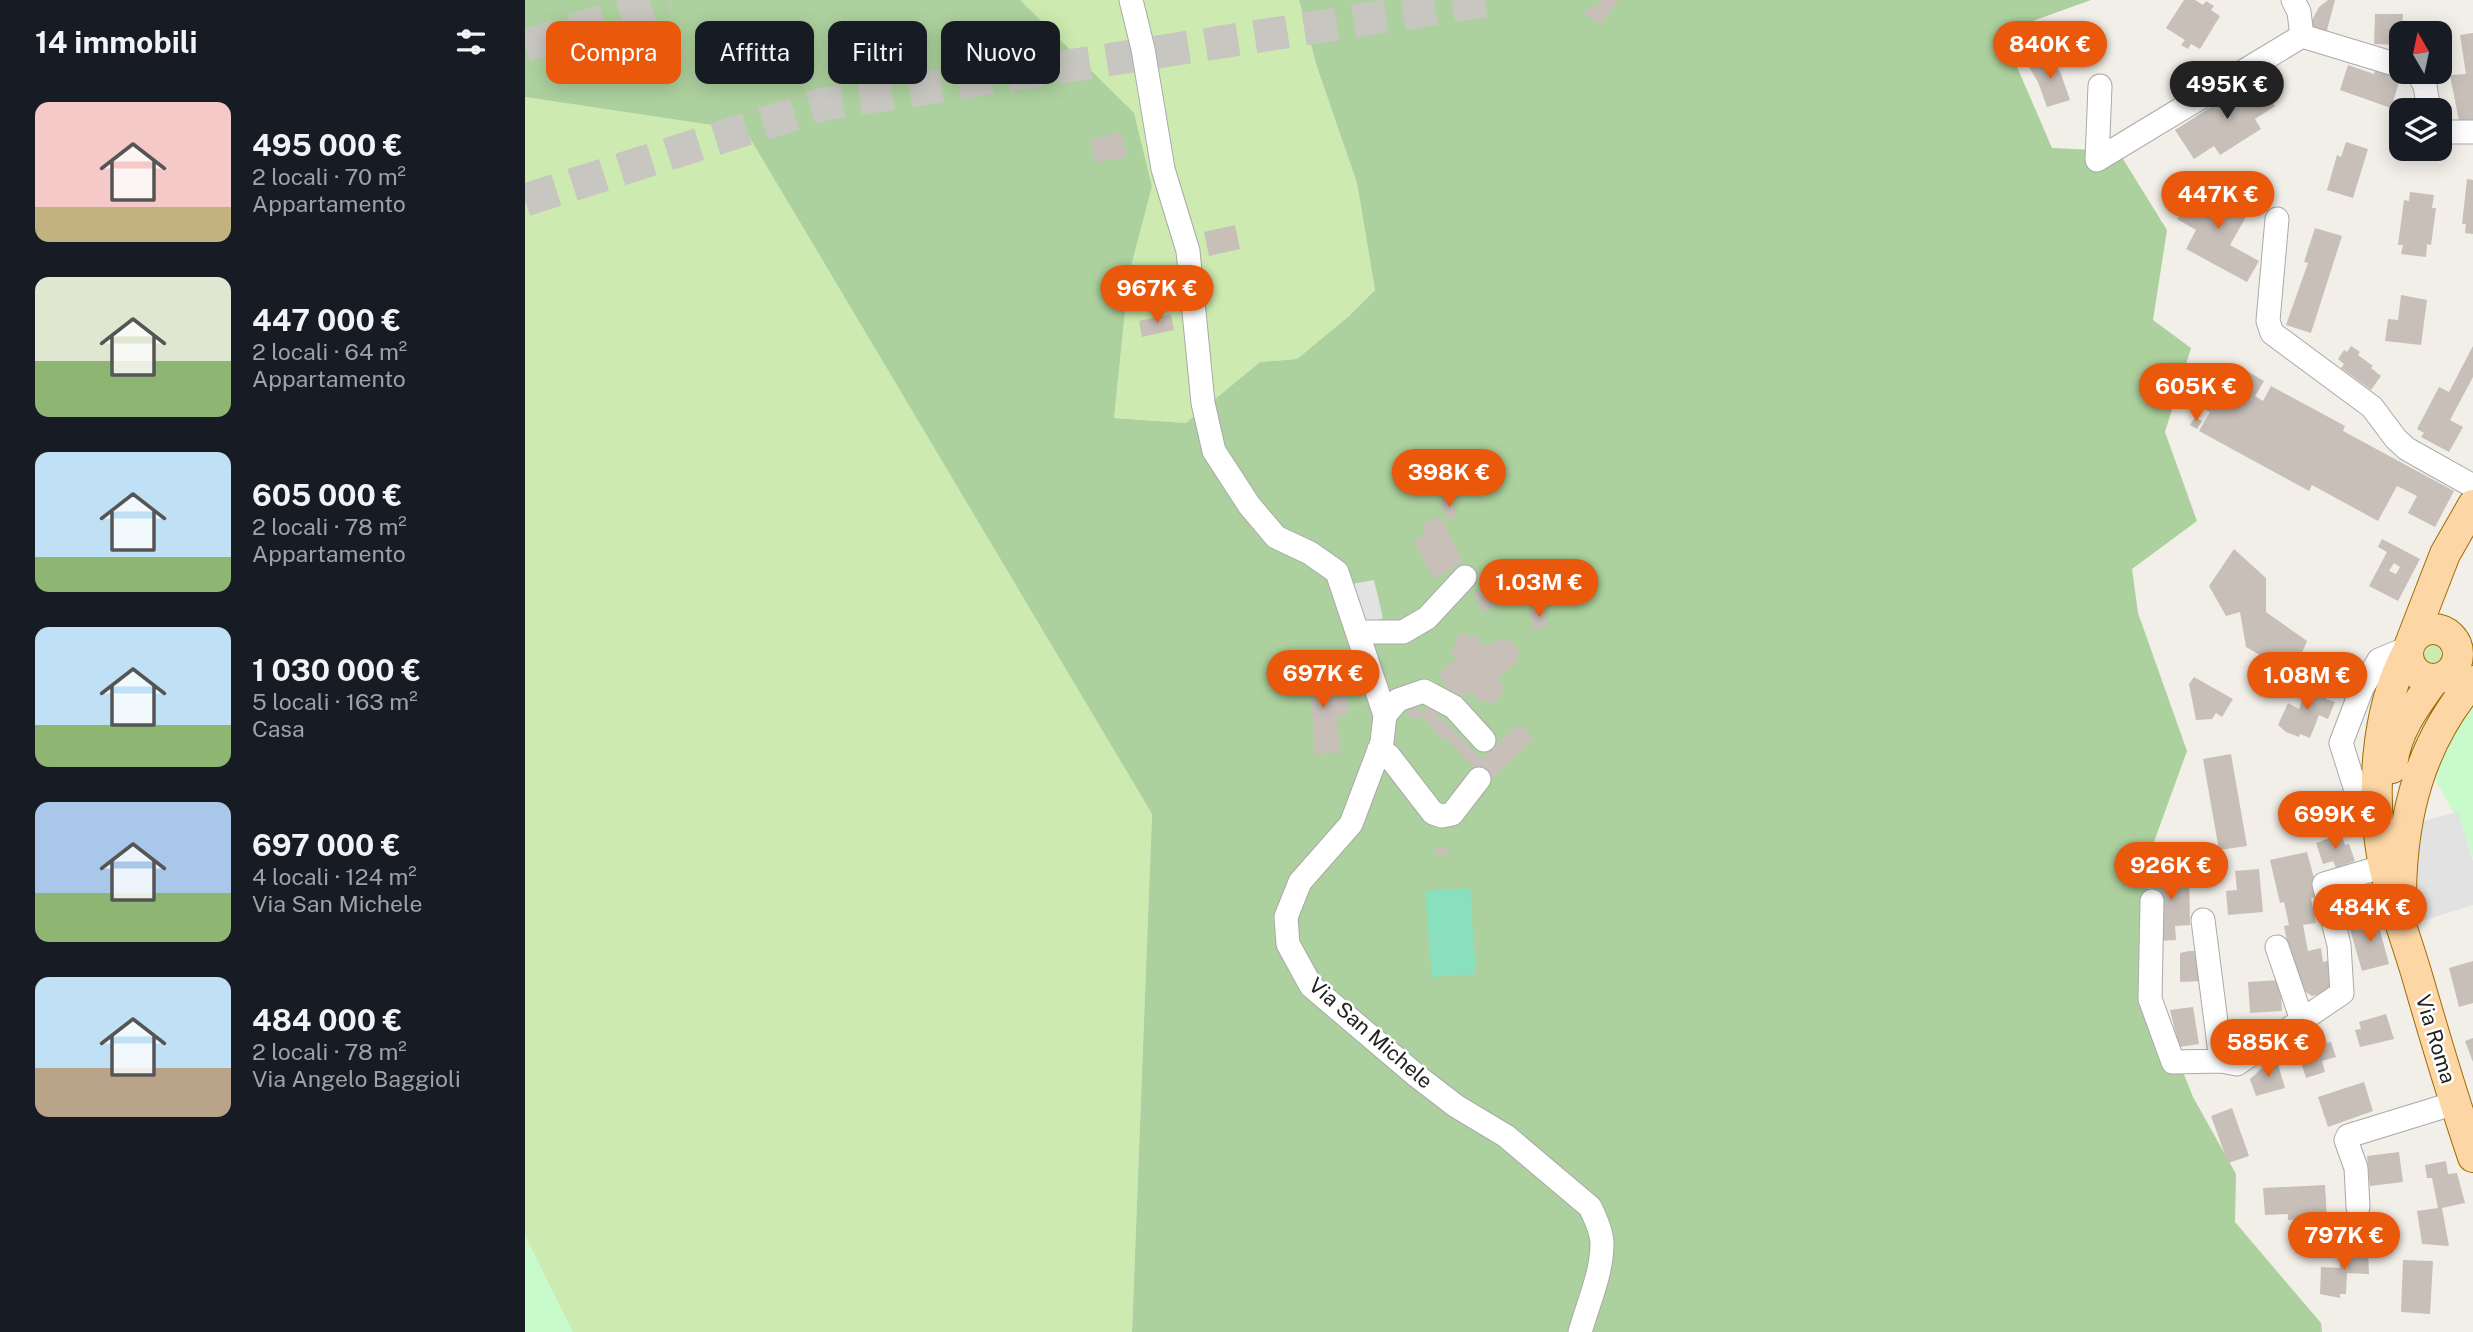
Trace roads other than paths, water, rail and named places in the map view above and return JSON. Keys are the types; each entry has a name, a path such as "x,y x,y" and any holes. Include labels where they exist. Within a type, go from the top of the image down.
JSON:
{"main road":[{"path":"2401,921 2385,866 2380,820 2378,799 2381,732 2396,673 2409,647 2445,554 2473,505"},
{"path":"2436,577 2436,613 2458,659"},
{"path":"2428,629 2458,659 2424,678 2415,673 2409,664 2409,647 2419,633 2428,629"},
{"path":"2401,921 2391,859 2392,761 2403,728 2458,659"},
{"name":"Via Roma","path":"2401,921 2473,1157"}],"street":[{"name":"Via San Michele","path":"1131,0 1143,49 1163,169 1188,251 1203,403 1214,451 1249,505 1276,537 1310,553 1338,572 1385,715 1379,750 1351,824 1300,882 1286,917 1288,944 1311,986 1417,1076 1455,1106 1506,1136 1590,1207 1603,1242 1599,1267 1580,1332"},
{"path":"2293,0 2299,12 2302,36"},
{"path":"2101,86 2097,160 2302,36 2389,62"},
{"path":"2452,132 2473,132"},
{"path":"2277,219 2268,321 2272,333 2372,407 2407,449 2473,486"},
{"path":"1358,632 1403,632 1427,618 1465,577"},
{"path":"1385,715 1398,700 1424,691 1454,707 1484,740"},
{"path":"1379,750 1389,756 1433,813 1441,816 1452,814 1479,779"},
{"path":"2152,901 2150,999 2173,1062 2221,1061 2237,1064 2342,993 2339,945 2324,884 2385,866"},
{"path":"2203,920 2221,1061"},
{"path":"2277,947 2302,1020"},
{"path":"2358,1207 2356,1168 2346,1140 2348,1136 2455,1103"}],"tunnel":[{"path":"525,46 669,0"},
{"path":"525,200 825,104 1490,0"}]}
